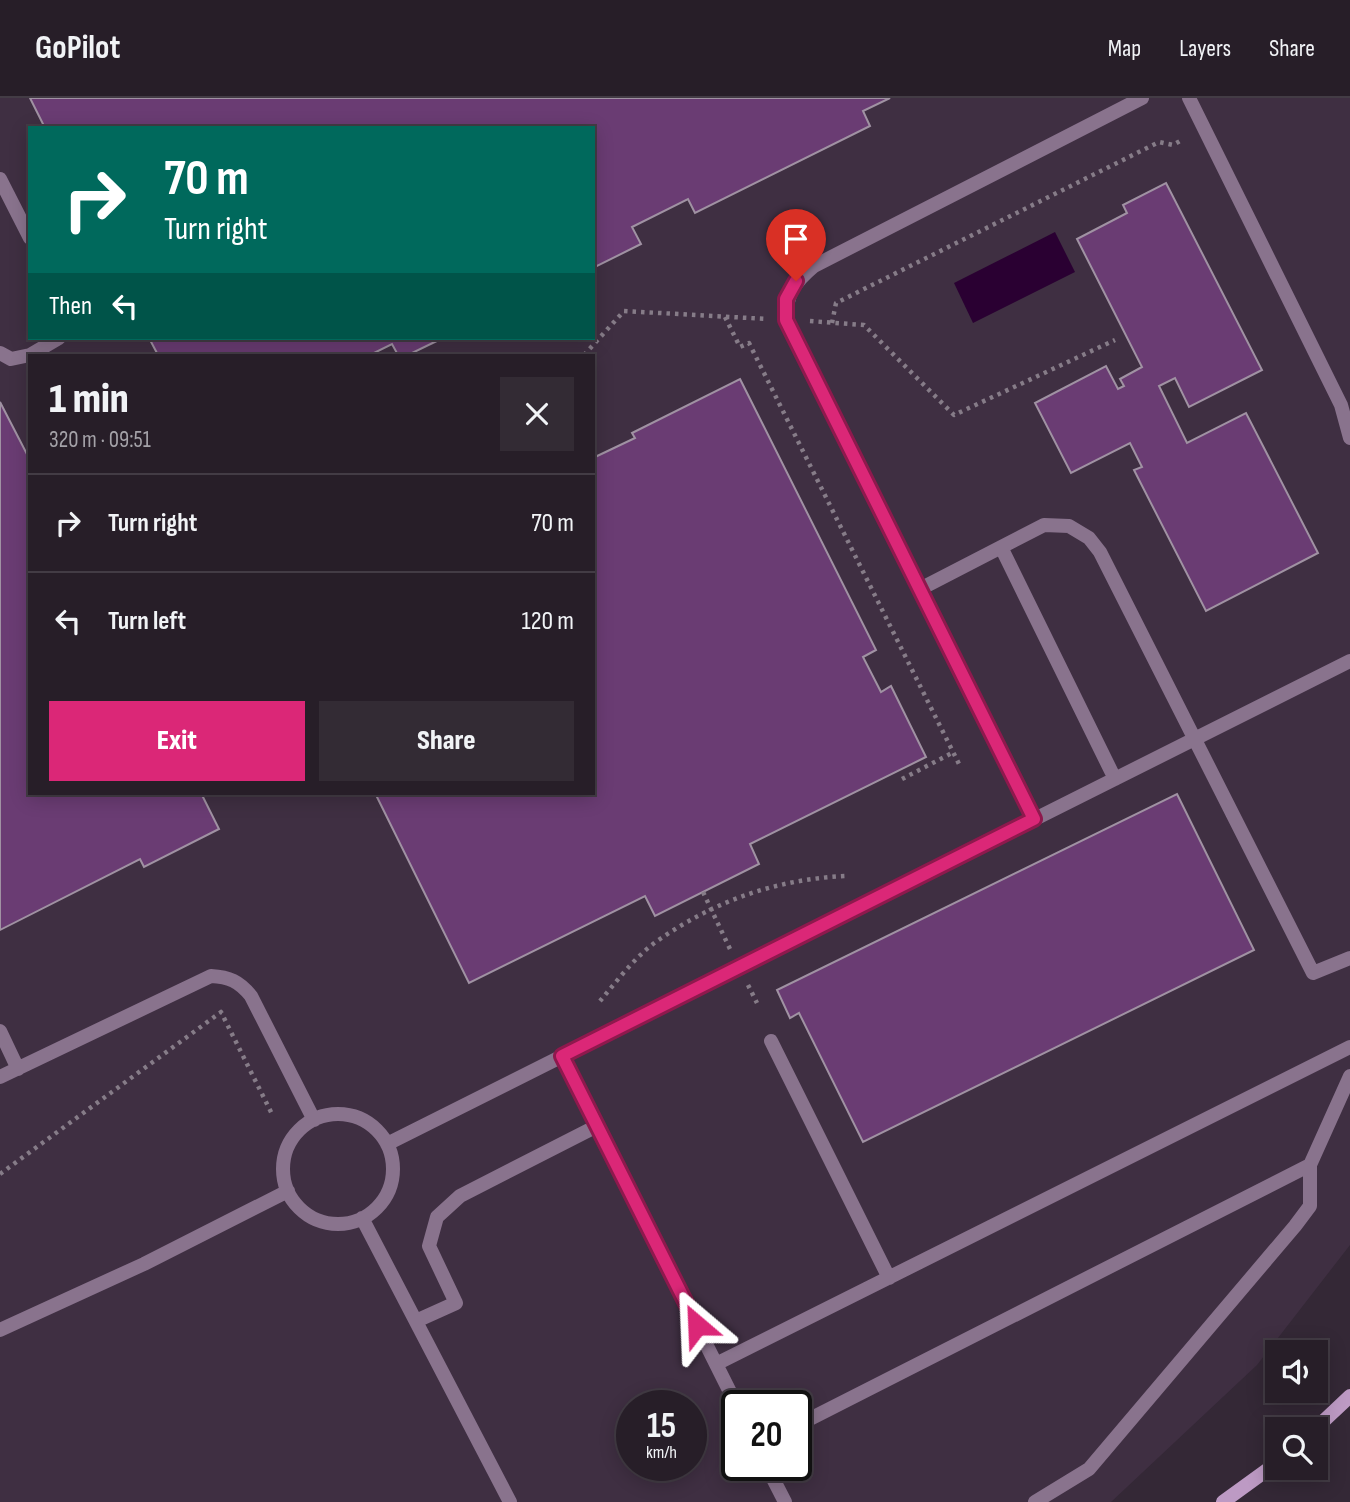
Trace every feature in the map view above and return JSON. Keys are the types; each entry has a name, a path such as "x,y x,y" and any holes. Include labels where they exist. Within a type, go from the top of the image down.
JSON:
{"main road":[{"path":"1328,1417 1350,1396"},
{"path":"1223,1502 1265,1471"}],"lane":[{"path":"1034,819 786,320 786,299 796,281 814,266 1142,98"},
{"path":"1189,98 1341,405 1350,438"},
{"path":"0,178 28,234"},
{"path":"32,354 55,340"},
{"path":"0,353 11,359 28,355"},
{"path":"920,589 1044,525 1069,526 1089,538 1100,552 1313,973 1350,958"},
{"path":"1001,547 1115,779"},
{"path":"387,1144 1350,661"},
{"path":"0,1077 211,976 226,976 242,985 251,996 314,1119"},
{"path":"0,1031 18,1069"},
{"path":"771,1041 888,1278"},
{"path":"716,1364 1350,1047"},
{"path":"562,1056 729,1390"},
{"path":"1035,1502 1089,1469 1310,1206 1310,1165 1350,1076"},
{"path":"329,1115 356,1117 368,1123 387,1144 393,1172 390,1186 374,1210 362,1218 348,1223 320,1220 296,1204 288,1191 283,1163 287,1148 294,1136 314,1119 329,1115"},
{"path":"416,1321 456,1303 429,1246 437,1217 460,1196 597,1126"},
{"path":"812,1418 1310,1165"},
{"path":"0,1330 144,1264 288,1191"},
{"path":"362,1218 510,1502"},
{"path":"774,1481 785,1502"}],"path":[{"path":"832,323 836,303 1159,142 1173,145 1180,141"},
{"path":"585,354 625,311 864,324 954,415 1115,341"},
{"path":"725,317 740,347 748,343 961,768"},
{"path":"902,779 953,753"},
{"path":"600,1001 659,940 711,909 771,885 806,878 846,876"},
{"path":"703,892 715,916"},
{"path":"0,1174 221,1012 272,1116"}],"shaded area":[{"path":"0,98 1350,98 1350,1245 1276,1340 1265,1340 1265,1355 1111,1502 0,1502"},
{"path":"1055,232 1075,272 973,323 954,283"}],"building":[{"path":"30,98 890,98 863,111 870,126 695,213 688,199 632,227 641,244 595,267 595,126 44,126"},
{"path":"1166,183 1262,370 1189,407 1175,378 1159,386 1187,443 1246,413 1318,553 1206,611 1134,470 1142,467 1130,443 1071,473 1035,403 1106,366 1118,389 1124,386 1120,379 1142,367 1077,239 1127,213 1123,205"},
{"path":"150,340 439,340 410,354 397,354 392,344 372,354 157,354"},
{"path":"740,379 876,650 863,657 881,692 891,686 926,757 750,844 759,864 655,916 645,896 469,983 376,795 595,795 595,457 635,438 632,433"},
{"path":"0,402 28,456 28,795 202,795 219,829 144,867 140,859 0,930"},
{"path":"1177,794 1254,950 863,1142 799,1013 790,1018 777,990"}],"route":[{"path":"697,1325 562,1056 1034,819 786,320 786,299 796,281"}]}
